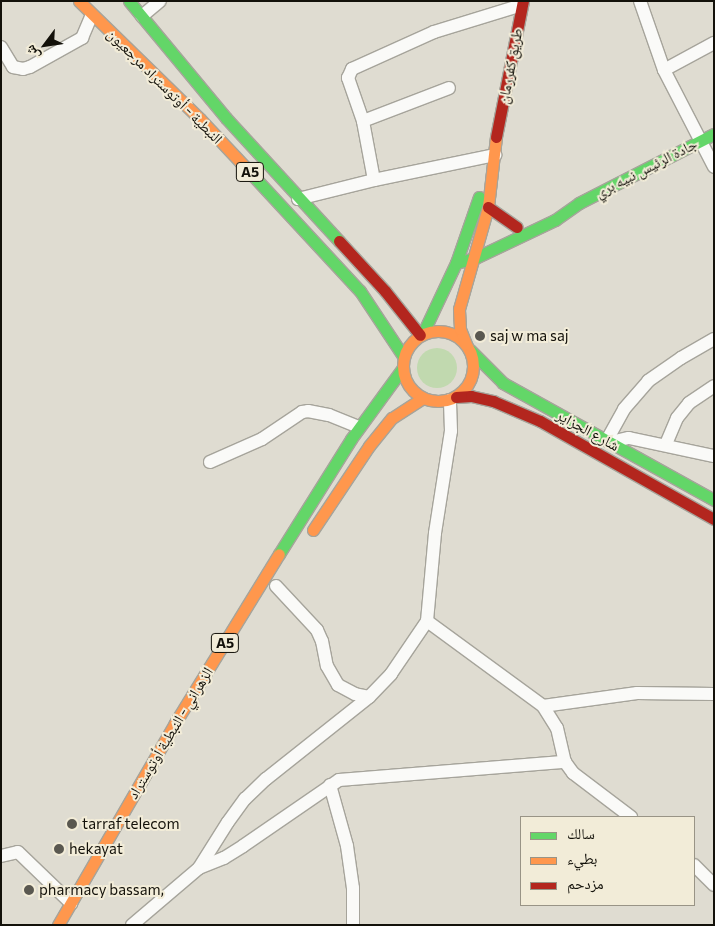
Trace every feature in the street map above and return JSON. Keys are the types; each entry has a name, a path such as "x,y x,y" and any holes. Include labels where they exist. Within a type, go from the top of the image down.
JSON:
{"main road":[{"name":"النبطية - أوتوستراد مرجعيون","path":"79,1 200,118 322,248 360,291 403,356"},
{"name":"النبطية - أوتوستراد مرجعيون","path":"129,1 187,73 298,199 385,291 422,334"},
{"name":"طريق كفررمان","path":"491,156 522,3"},
{"name":"جادة الرئيس نبيه بري","path":"579,202 714,134"},
{"path":"422,334 456,263 475,211 491,156"},
{"path":"468,347 454,334 438,330 422,334 413,340 403,356 402,369 406,381 413,391 423,398 436,402 453,398 466,388 472,376 473,363 468,347 460,329 459,309 464,287 480,242 488,207 491,156"},
{"path":"461,246 480,242 579,202"},
{"path":"456,263 475,258 555,220 579,202"},
{"path":"488,207 498,216 517,227"},
{"name":"شارع الجزاير","path":"468,347 503,383 714,500"},
{"name":"الزهراني - النبطية أوتوستراد","path":"58,925 175,723 359,427 402,369"},
{"name":"شارع الجزاير","path":"453,398 471,396 493,401 540,421 714,519"},
{"path":"305,543 369,446 392,418 423,398"},
{"path":"273,591 283,575"},
{"path":"69,925 107,865"}],"street":[{"path":"142,16 160,1"},
{"path":"640,1 664,70 714,167"},
{"path":"374,180 363,121 348,78 352,70 434,32 522,3"},
{"path":"1,47 13,66 23,69 30,67 82,38 92,15"},
{"path":"664,70 714,42"},
{"path":"363,121 449,88"},
{"path":"298,199 374,180 491,156"},
{"path":"609,441 624,409 648,381 681,358 714,340"},
{"path":"666,444 677,418 689,403 714,386"},
{"path":"132,925 199,868 223,830 246,799 266,779 368,697 391,674 427,620 435,533 452,431 453,398"},
{"path":"210,462 262,439 302,412 308,411 329,415 359,427"},
{"path":"609,441 624,437 666,444 714,456"},
{"path":"273,591 317,630 322,642 327,666 338,685 355,694 368,697"},
{"path":"427,620 543,706 557,728 565,762 582,782 631,816"},
{"path":"543,706 637,693 714,694"},
{"path":"199,868 224,858 330,785 346,779 565,762"},
{"path":"330,785 347,846 353,888 353,925"},
{"path":"1,856 18,852 71,903"},
{"path":"695,866 714,885"}],"green space":[{"path":"441,348 448,351 454,357 457,368 456,376 448,385 441,388 433,388 426,385 418,376 417,364 420,357 429,349"}],"traffic: fast":[{"path":"129,1 226,118 339,241"},
{"path":"456,263 475,258 555,220 579,203 714,134"},
{"path":"245,167 360,291 403,356"},
{"path":"423,333 456,263 479,197"},
{"path":"470,350 503,383 714,500"},
{"path":"279,554 351,439 402,369"}],"traffic: slow":[{"path":"79,1 200,119 245,167"},
{"path":"466,344 460,329 459,309 488,207 496,137"},
{"path":"445,331 458,337 467,346 471,352 473,366 471,380 463,391 452,399 431,401 424,399 413,391 405,380 403,359 405,352 413,341 424,333 445,331"},
{"path":"313,530 369,446 392,418 423,398"},
{"path":"58,925 175,723 279,554"}],"traffic: jam":[{"path":"496,137 523,1"},
{"path":"488,207 517,227"},
{"path":"339,241 385,291 420,335"},
{"path":"456,397 471,396 493,401 540,421 714,519"}],"place":[{"name":"saj w ma saj","path":"480,336"},
{"name":"tarraf telecom","path":"72,824"},
{"name":"hekayat","path":"59,849"},
{"name":"pharmacy bassam,","path":"29,890"}]}
